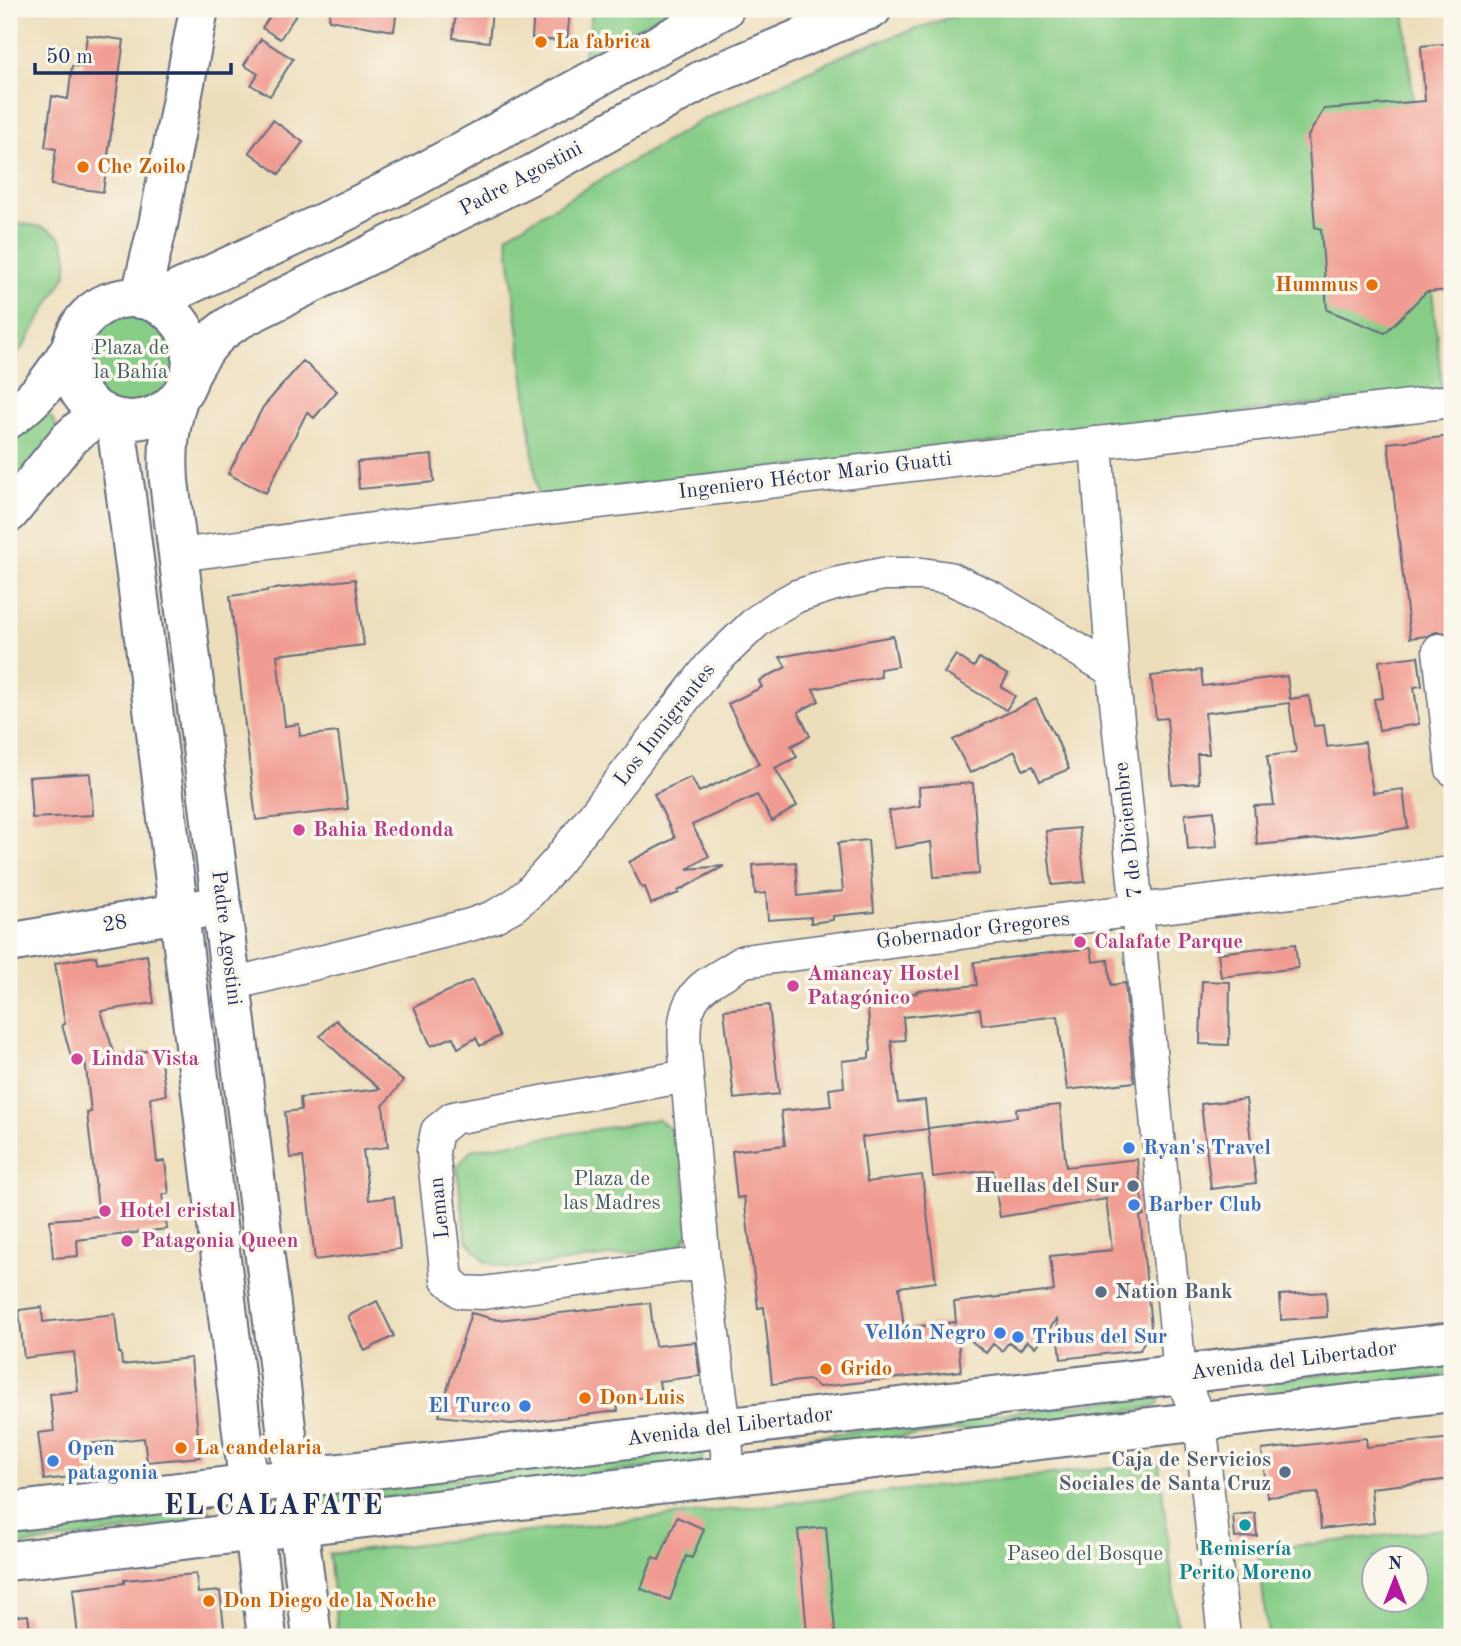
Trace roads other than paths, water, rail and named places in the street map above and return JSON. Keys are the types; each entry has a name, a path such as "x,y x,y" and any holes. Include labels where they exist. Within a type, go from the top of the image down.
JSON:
{"main road":[{"path":"146,300 199,9"},
{"path":"146,300 322,223 400,185 724,9"},
{"name":"Padre Agostini","path":"312,1637 167,460 170,424 199,357 215,336 226,327 520,180 702,80 872,9"},
{"path":"9,419 44,388 71,348 80,327 96,310 117,300 146,300 163,307 173,315 188,337 192,362 184,387 167,408 142,419 128,420 108,415 91,405 83,396 72,374 71,348"},
{"path":"9,513 68,440 79,430 108,415"},
{"name":"Padre Agostini","path":"108,415 127,496 267,1637"},
{"name":"28","path":"9,943 222,905"},
{"name":"Avenida del Libertador","path":"9,1512 1452,1342"},
{"path":"9,1561 1452,1392"}],"street":[{"name":"Ingeniero Héctor Mario Guatti","path":"179,555 387,527 1452,401"},
{"name":"7 de Diciembre","path":"1096,443 1113,671 1138,910 1180,1374 1200,1421 1224,1637"},
{"name":"Los Inmigrantes","path":"232,984 470,925 493,917 522,900 557,862 710,666 756,622 779,606 806,593 883,574 922,573 949,578 991,597 1113,671"},
{"path":"1439,650 1452,769"},
{"name":"Gobernador Gregores","path":"687,1076 683,1028 688,1007 704,986 744,961 1452,873"},
{"path":"687,1076 704,1263 729,1476"},
{"name":"Leman","path":"687,1076 453,1118 437,1131 433,1151 447,1279 461,1292 483,1293 704,1263"}],"place":[{"name":"La fabrica","path":"541,42"},
{"name":"Che Zoilo","path":"83,167"},
{"name":"Hummus","path":"1372,285"},
{"name":"Bahia Redonda","path":"299,830"},
{"name":"Calafate Parque","path":"1080,942"},
{"name":"Amancay Hostel Patagónico","path":"793,986"},
{"name":"Linda Vista","path":"77,1059"},
{"name":"Ryan's Travel","path":"1129,1148"},
{"name":"Huellas del Sur","path":"1133,1186"},
{"name":"Barber Club","path":"1134,1205"},
{"name":"Hotel cristal","path":"105,1211"},
{"name":"Patagonia Queen","path":"127,1241"},
{"name":"Nation Bank","path":"1101,1292"},
{"name":"Vellón Negro","path":"1000,1333"},
{"name":"Tribus del Sur","path":"1018,1337"},
{"name":"Grido","path":"826,1369"},
{"name":"Don Luis","path":"585,1398"},
{"name":"El Turco","path":"525,1406"},
{"name":"La candelaria","path":"181,1448"},
{"name":"Open patagonia","path":"53,1461"},
{"name":"Caja de Servicios Sociales de Santa Cruz","path":"1285,1472"},
{"name":"Remisería Perito Moreno","path":"1245,1525"},
{"name":"Don Diego de la Noche","path":"209,1601"}],"district":[{"name":"EL CALAFATE","path":"274,1507"}],"park label":[{"name":"Plaza de la Bahía","path":"131,360"},
{"name":"Plaza de las Madres","path":"612,1191"},
{"name":"Paseo del Bosque","path":"1085,1554"}]}
